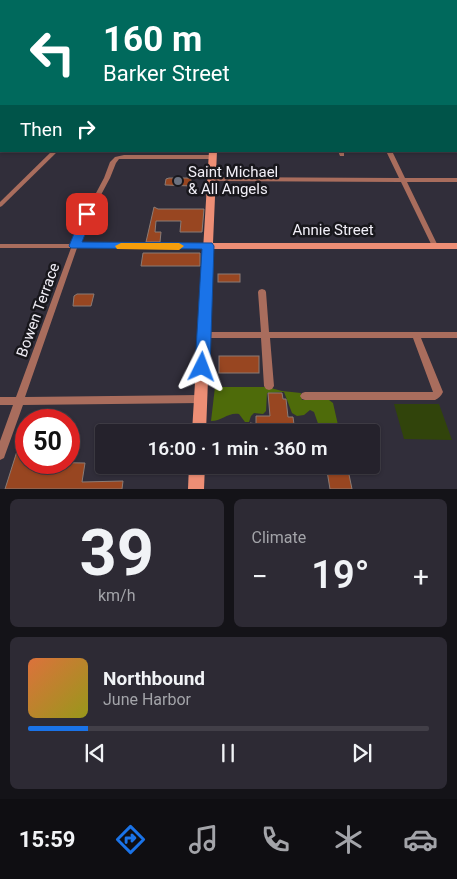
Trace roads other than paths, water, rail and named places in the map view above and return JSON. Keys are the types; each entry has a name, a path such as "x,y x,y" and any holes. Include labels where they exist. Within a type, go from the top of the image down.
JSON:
{"main road":[{"path":"199,424 213,154"},
{"name":"Annie Street","path":"208,246 457,246"},
{"path":"196,489 197,474"}],"street":[{"path":"0,205 54,152"},
{"path":"389,152 435,246"},
{"name":"Bowen Terrace","path":"0,455 83,223 107,178 115,156 213,154"},
{"path":"211,179 457,180"},
{"path":"0,253 2,246 208,246"},
{"path":"262,292 269,386"},
{"path":"305,396 435,396 438,392 416,334"},
{"path":"204,335 457,335"},
{"path":"0,400 201,399"}],"place":[{"name":"Saint Michael & All Angels","path":"178,181"}]}
